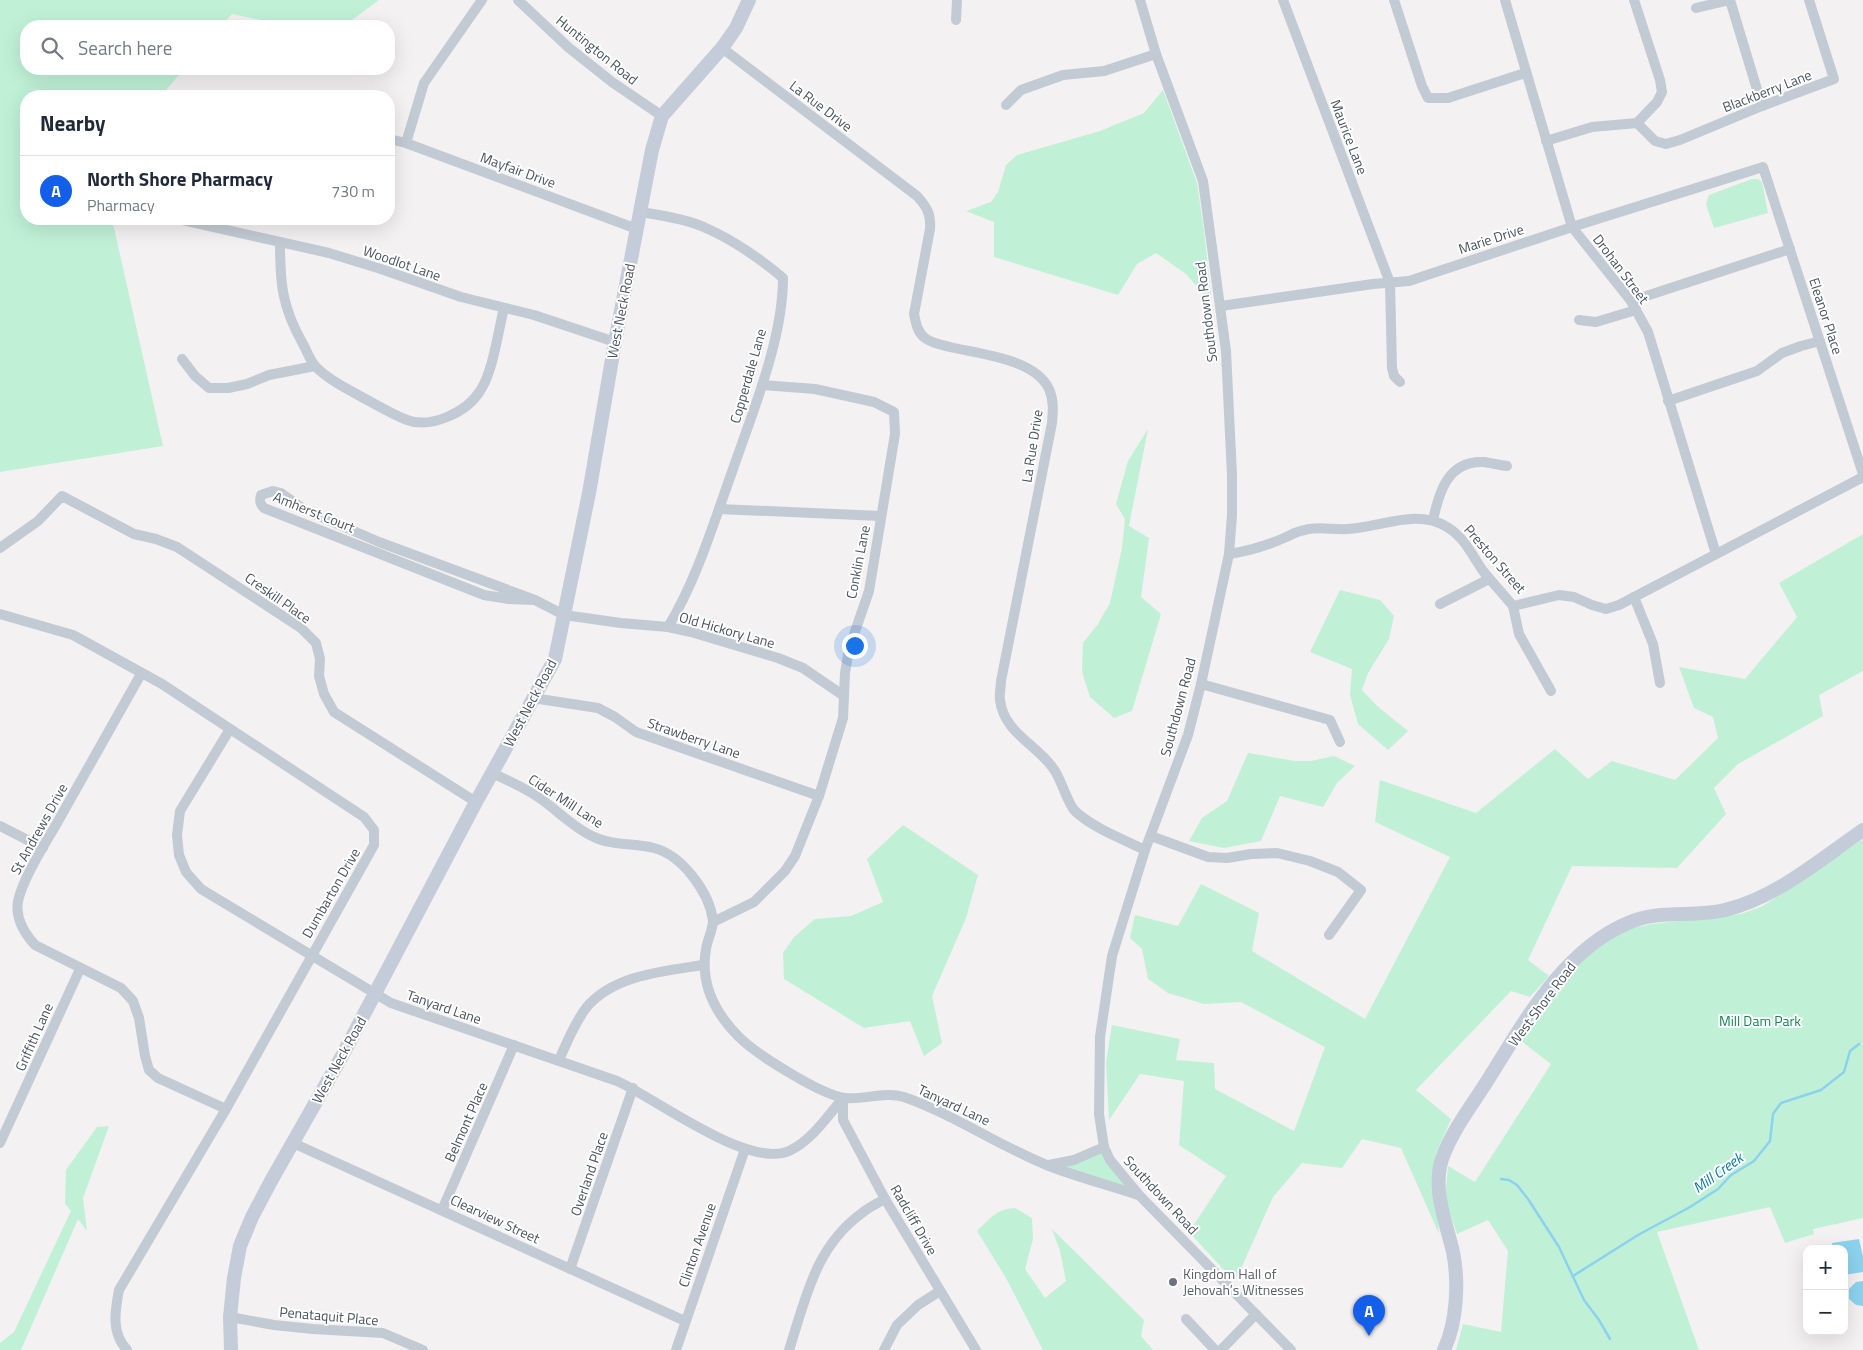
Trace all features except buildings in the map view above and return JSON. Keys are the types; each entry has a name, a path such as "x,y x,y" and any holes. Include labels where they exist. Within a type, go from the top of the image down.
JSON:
{"street":[{"path":"406,143 424,83 482,0"},
{"name":"Huntington Road","path":"518,0 568,47 612,82 662,116"},
{"name":"West Neck Road","path":"231,1350 230,1318 234,1278 240,1246 252,1217 376,993 476,802 555,659 589,492 615,342 652,150 662,116 722,48 736,28 749,0"},
{"path":"956,20 958,0"},
{"name":"Southdown Road","path":"1140,0 1156,54 1203,181 1226,351 1232,515 1229,554 1188,735 1145,850 1112,956 1102,1028 1098,1086 1099,1114 1104,1147 1110,1160 1139,1195 1291,1350"},
{"name":"Maurice Lane","path":"1283,0 1390,283 1392,368 1394,376 1400,382"},
{"path":"1394,0 1422,86 1428,98 1448,98 1525,73"},
{"name":"Drohan Street","path":"1505,0 1572,227 1633,305 1648,332 1716,554"},
{"path":"1546,141 1592,127 1637,124 1657,102 1662,92 1660,80 1634,0"},
{"path":"1696,8 1730,0 1762,106"},
{"name":"Blackberry Lane","path":"1637,124 1655,141 1666,144 1834,79 1809,0"},
{"name":"La Rue Drive","path":"722,48 910,190 927,206 931,218 930,229 914,314 916,326 925,338 938,344 1020,364 1036,373 1048,388 1053,403 1052,423 1001,681 1000,700 1005,717 1015,731 1046,758 1055,769 1065,788 1073,810 1086,820 1145,850"},
{"path":"1006,105 1021,90 1063,75 1104,71 1156,54"},
{"name":"Mayfair Drive","path":"395,140 637,229"},
{"name":"Marie Drive","path":"1221,306 1409,281 1763,167"},
{"name":"Eleanor Place","path":"1763,167 1863,475"},
{"name":"Copperdale Lane","path":"641,212 679,219 708,229 764,261 782,278 782,296 777,326 762,385 719,509 685,595 668,627"},
{"name":"Woodlot Lane","path":"205,225 355,261 461,297 534,315 615,342"},
{"path":"280,242 280,274 283,299 292,324 315,366 343,387 409,421 431,421 449,417 468,406 480,392 488,376 504,308"},
{"path":"1579,320 1596,322 1633,305 1790,249"},
{"path":"1668,401 1757,371 1782,354 1800,346 1820,341"},
{"path":"182,359 194,376 209,388 228,388 247,384 269,375 315,366"},
{"name":"Conklin Lane","path":"713,922 754,902 785,871 795,856 819,796 843,718 845,673 849,649 869,591 895,434 894,412 874,402 815,389 762,385"},
{"path":"1433,520 1438,495 1449,476 1464,465 1482,462 1507,466"},
{"name":"Preston Street","path":"1229,554 1251,551 1307,529 1345,529 1382,524 1400,519 1433,520 1448,528 1462,539 1489,579 1513,606 1560,595 1574,597 1606,609 1619,605 1863,475"},
{"name":"Amherst Court","path":"535,600 509,599 484,595 264,508 260,503 261,495 273,491 281,493 305,510 379,542 535,600 564,615"},
{"name":"Creskill Place","path":"0,548 38,521 62,496 134,534 177,547 301,628 316,643 324,694 334,712 476,802"},
{"path":"719,509 881,516"},
{"path":"1440,604 1489,579"},
{"path":"1634,597 1653,644 1660,683"},
{"path":"1513,606 1519,634 1551,691"},
{"name":"Dumbarton Drive","path":"0,614 73,635 162,684 364,817 374,830 374,845 226,1109 119,1290 115,1311 116,1332 127,1350"},
{"name":"Old Hickory Lane","path":"564,615 668,627 691,632 778,658 802,668 844,696"},
{"name":"St Andrews Drive","path":"141,674 22,888 18,902 19,921 25,934 35,945 121,988 133,1002 139,1018 144,1056 149,1070 153,1074 171,1085 226,1109"},
{"path":"1201,684 1330,720 1340,742"},
{"name":"Strawberry Lane","path":"533,698 598,708 636,732 819,796"},
{"name":"Tanyard Lane","path":"230,729 180,811 177,835 179,856 186,872 201,889 391,1003 559,1060 633,1088 702,1129 745,1149 769,1154 788,1151 802,1143 814,1132 843,1098"},
{"name":"Cider Mill Lane","path":"492,773 541,798 577,828 594,838 656,848 676,860 692,875 704,893 713,922"},
{"path":"0,826 43,848"},
{"name":"West Shore Road","path":"1444,1350 1453,1315 1456,1286 1453,1256 1438,1184 1441,1161 1457,1128 1513,1041 1554,982 1593,942 1620,926 1654,915 1710,913 1752,902 1784,884 1863,830"},
{"path":"1151,836 1208,857 1227,858 1251,854 1277,854 1310,861 1338,872 1361,890 1329,935"},
{"path":"559,1060 574,1026 586,1008 603,992 615,985 636,979 703,965 713,922"},
{"name":"Tanyard Lane","path":"703,965 708,989 718,1011 739,1036 761,1054 830,1094 843,1098 901,1096 943,1113 1048,1165 1139,1195"},
{"name":"Griffith Lane","path":"0,1144 80,969"},
{"name":"Belmont Place","path":"442,1210 514,1045"},
{"name":"Overland Place","path":"570,1269 633,1088"},
{"name":"Radcliff Drive","path":"843,1098 843,1120 885,1199 976,1350"},
{"name":"Clearview Street","path":"293,1143 685,1321"},
{"path":"1048,1165 1074,1160 1104,1147"},
{"name":"Clinton Avenue","path":"676,1350 745,1149"},
{"path":"790,1350 814,1275 825,1251 842,1231 862,1213 885,1199"},
{"path":"884,1350 897,1325 918,1305 940,1291"},
{"path":"1221,1350 1256,1314"},
{"name":"Penataquit Place","path":"230,1318 313,1329 383,1333 423,1350"},
{"path":"1186,1319 1215,1350"}],"green space":[{"path":"0,0 379,0 352,20 262,20 232,14 226,20 20,20 20,75 179,75 166,90 20,90 20,225 113,225 163,446 0,472"},
{"path":"1163,90 1197,183 1212,304 1186,274 1156,253 1137,264 1118,295 994,257 994,222 966,211 991,202 998,192 1006,165 1017,155 1100,131 1144,113"},
{"path":"1752,179 1758,179 1762,182 1768,213 1714,228 1706,204 1709,195"},
{"path":"1148,429 1129,526 1149,538 1141,597 1161,614 1132,711 1114,718 1090,697 1082,672 1083,643 1098,624 1110,603 1122,548 1125,519 1116,504 1128,461"},
{"path":"1863,534 1863,671 1819,695 1823,716 1738,764 1714,788 1726,814 1677,868 1572,866 1528,960 1549,976 1530,997 1511,991 1416,1090 1451,1119 1436,1154 1436,1200 1439,1234 1401,1148 1362,1139 1342,1168 1302,1163 1273,1197 1235,1282 1189,1232 1226,1176 1179,1145 1184,1081 1140,1074 1109,1120 1106,1063 1112,1025 1180,1039 1176,1060 1214,1063 1215,1089 1294,1131 1325,1047 1241,1002 1204,1004 1168,993 1148,979 1142,949 1130,938 1135,915 1178,926 1201,884 1259,913 1252,951 1365,1019 1450,857 1375,822 1380,780 1476,813 1555,749 1588,779 1612,761 1675,780 1718,738 1713,717 1694,708 1679,667 1745,679 1797,617 1779,583"},
{"path":"1340,590 1380,600 1394,616 1389,639 1368,673 1362,690 1377,706 1408,731 1388,750 1358,724 1350,695 1352,669 1310,652"},
{"path":"1248,753 1295,761 1311,761 1334,756 1355,766 1337,783 1323,807 1280,796 1261,841 1224,848 1189,841 1202,818 1227,801"},
{"path":"903,825 978,875 966,918 932,996 942,1043 924,1056 910,1021 864,1028 784,979 783,953 794,937 815,919 851,916 883,902 867,859"},
{"name":"Mill Dam Park","path":"1863,839 1863,1218 1813,1229 1814,1234 1785,1243 1770,1207 1657,1232 1699,1350 1456,1350 1463,1324 1501,1332 1508,1251 1488,1220 1457,1234 1445,1199 1448,1166 1475,1182 1551,1064 1521,1041 1549,998 1583,958 1622,930 1652,924 1741,914 1763,906"},
{"path":"109,1126 83,1198 87,1231 78,1219 21,1350 0,1350 0,1343 14,1332 71,1211 65,1204 66,1170 97,1127"},
{"path":"1103,1152 1131,1191 1057,1167"},
{"path":"1015,1208 1032,1218 1033,1239 1025,1269 1045,1298 1066,1281 1060,1251 1052,1229 1144,1320 1141,1336 1153,1350 1043,1350 1006,1278 977,1231 998,1212"}],"water":[{"path":"1859,1239 1863,1257 1863,1272 1848,1274 1848,1245 1832,1245 1832,1243"},
{"path":"1863,1281 1863,1306 1856,1305 1849,1299 1849,1289 1856,1282"}],"waterway":[{"name":"Mill Creek","path":"1573,1276 1638,1235 1690,1207 1718,1189 1731,1175 1754,1161 1770,1141 1773,1114 1781,1103 1821,1090 1844,1072 1850,1051 1859,1044"},
{"name":"Mill Creek","path":"1501,1179 1509,1180 1517,1185 1528,1199 1559,1247 1584,1300 1610,1339"}],"place":[{"name":"Kingdom Hall of Jehovah’s Witnesses","path":"1173,1282"},
{"name":"North Shore Pharmacy","path":"1369,1336"}]}
